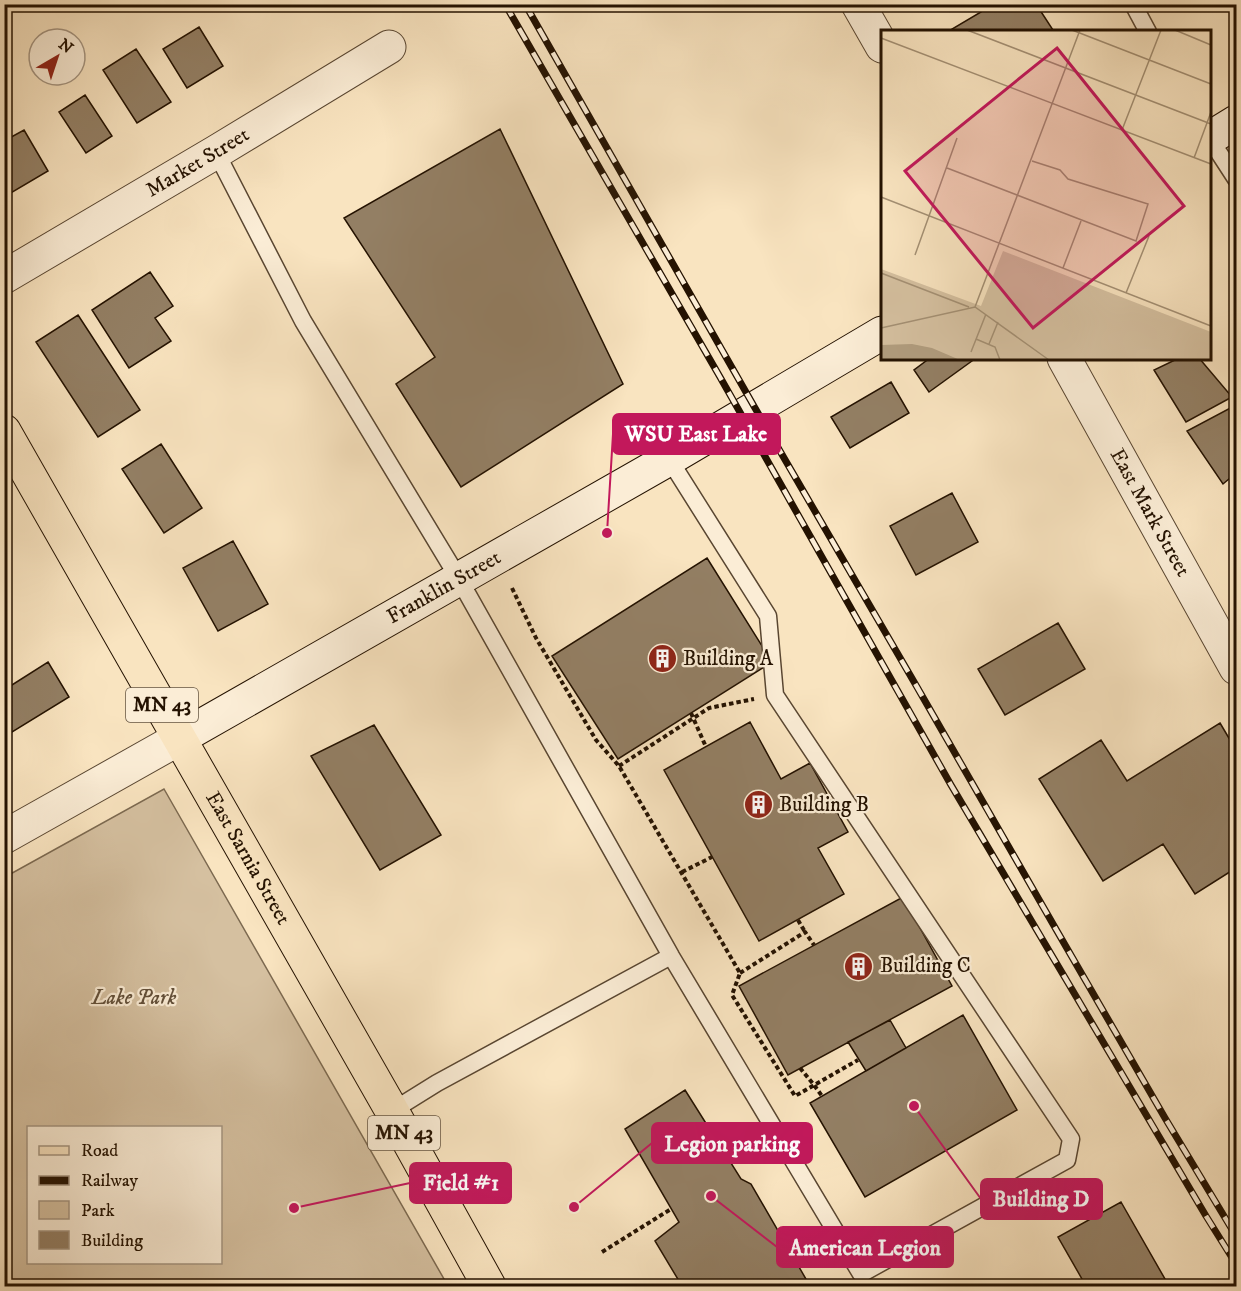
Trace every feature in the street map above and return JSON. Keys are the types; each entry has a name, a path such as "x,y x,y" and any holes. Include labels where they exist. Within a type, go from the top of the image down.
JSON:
{"main road":[{"name":"East Sarnia Street","path":"4,431 392,1111 489,1287"}],"street":[{"path":"858,4 881,44"},
{"name":"Market Street","path":"4,277 389,47"},
{"path":"1211,138 1236,122"},
{"name":"Franklin Street","path":"4,837 669,459 881,334"},
{"name":"East Mark Street","path":"1065,360 1236,668"}],"lane":[{"path":"1133,4 1147,30"},
{"path":"1211,142 1236,179"},
{"path":"216,152 303,321 459,579 671,956 861,1274 1067,1160 1071,1139 775,695 768,616 669,459"},
{"path":"392,1111 437,1083 671,956"}],"path":[{"path":"512,588 536,638 596,740 619,766 740,973"},
{"path":"619,766 692,716 709,708 775,695"},
{"path":"692,716 706,747"},
{"path":"682,872 712,857"},
{"path":"798,920 814,945"},
{"path":"806,932 740,973 732,995 795,1096 858,1059"},
{"path":"800,1068 822,1096"},
{"path":"602,1252 671,1209"}],"green space":[{"name":"Lake Park","path":"164,789 448,1286 5,1286 5,877"}],"building":[{"path":"949,4 961,4 950,11"},
{"path":"976,4 1036,4 1053,30 952,30 981,12"},
{"path":"199,27 223,66 187,88 163,49"},
{"path":"136,49 171,102 137,123 103,70"},
{"path":"85,95 112,136 86,153 59,112"},
{"path":"500,129 623,384 461,487 396,384 435,357 344,218"},
{"path":"24,130 48,171 4,197 4,141"},
{"path":"150,272 173,306 155,318 171,341 129,368 92,310"},
{"path":"78,315 140,410 98,437 36,342"},
{"path":"927,360 973,360 929,392 914,370"},
{"path":"1175,360 1201,360 1232,397 1186,422 1154,370"},
{"path":"891,382 909,413 850,448 831,417"},
{"path":"1236,405 1236,473 1223,484 1187,431"},
{"path":"161,444 202,508 164,533 122,469"},
{"path":"952,493 978,542 916,575 890,526"},
{"path":"233,541 268,604 218,631 183,568"},
{"name":"Building A","path":"707,558 772,662 618,759 552,656"},
{"path":"1058,623 1085,669 1005,715 978,669"},
{"path":"48,662 69,697 4,737 4,690"},
{"name":"Building B","path":"750,722 781,779 810,763 848,832 818,848 844,894 759,941 664,770"},
{"path":"1220,723 1236,750 1236,868 1195,894 1163,844 1103,881 1039,779 1101,740 1127,781"},
{"path":"374,725 441,835 380,870 311,756"},
{"name":"Building C","path":"903,897 952,986 788,1075 739,986"},
{"path":"963,1015 1017,1110 865,1197 810,1103"},
{"path":"890,1020 906,1048 866,1071 848,1042"},
{"path":"685,1090 741,1179 751,1184 810,1286 682,1286 655,1241 679,1222 625,1129"},
{"path":"1121,1202 1169,1286 1086,1286 1058,1237"}],"railway":[{"path":"505,4 951,785 1236,1264"},
{"path":"525,4 755,408 1165,1118 1236,1236"}],"place":[{"name":"WSU East Lake","path":"607,533"},
{"name":"Building A","path":"662,659"},
{"name":"Building B","path":"758,805"},
{"name":"Building C","path":"859,966"},
{"name":"Building D","path":"914,1106"},
{"name":"American Legion","path":"711,1196"},
{"name":"Legion parking","path":"574,1207"},
{"name":"Field #1","path":"294,1208"}]}
